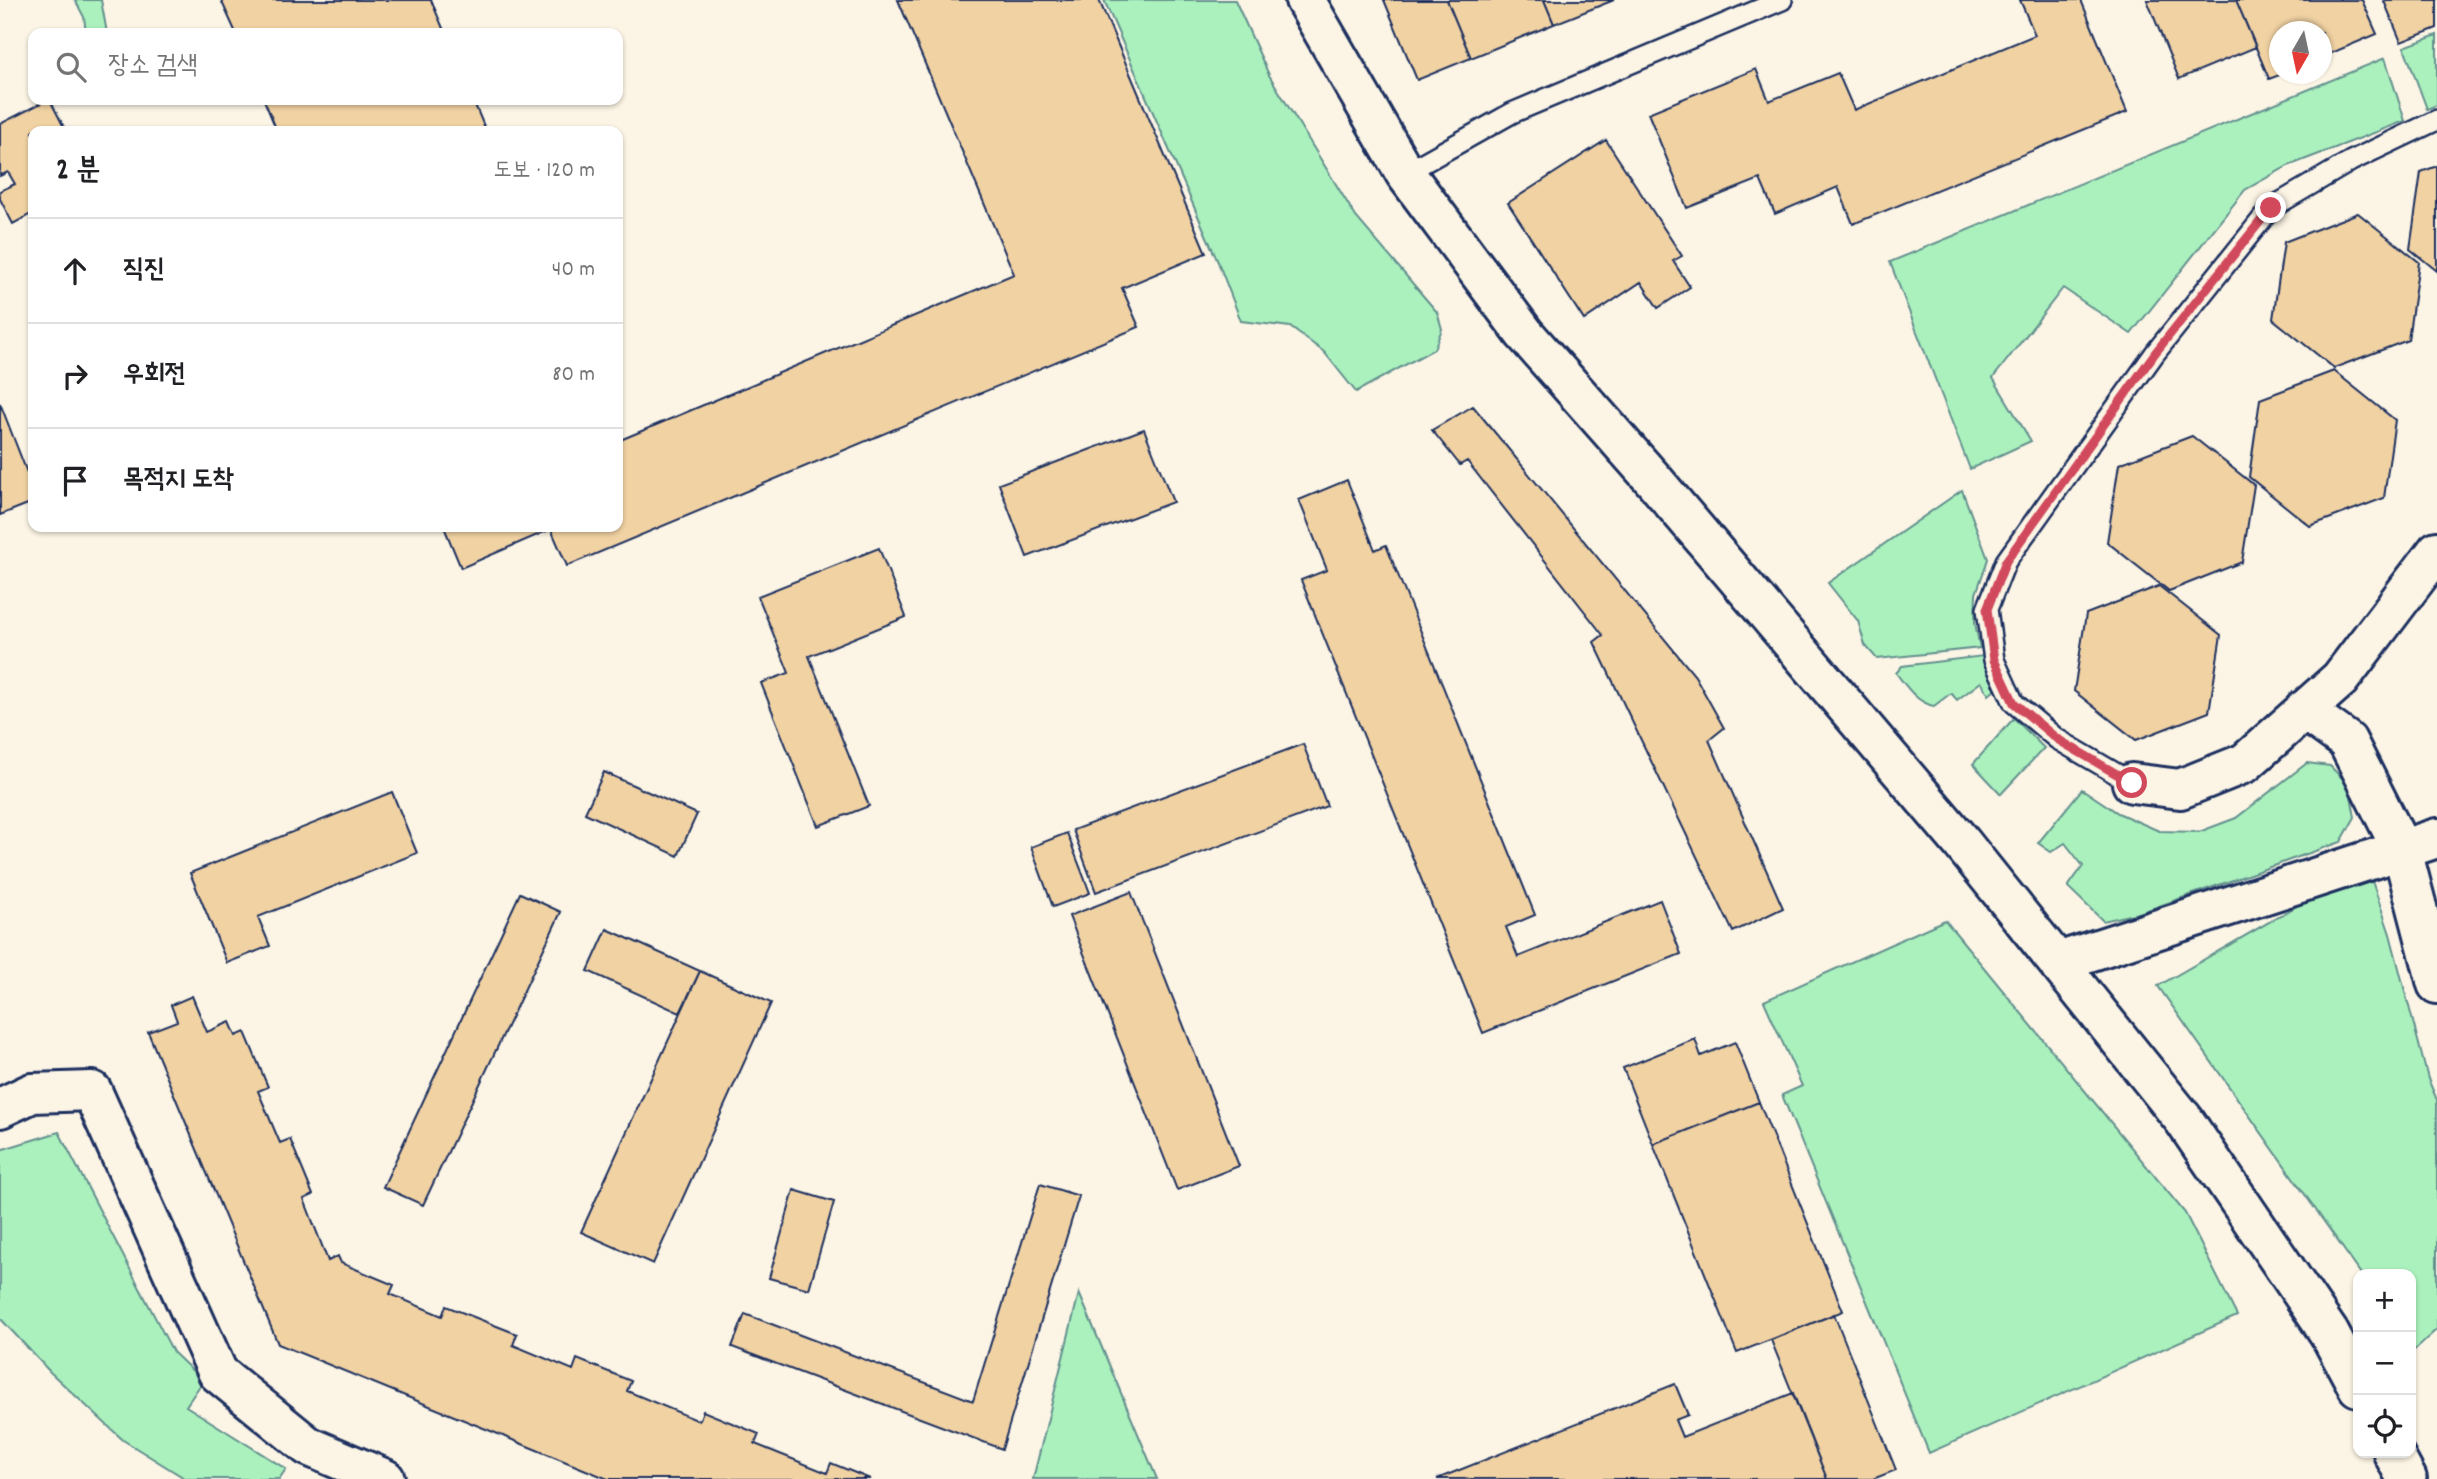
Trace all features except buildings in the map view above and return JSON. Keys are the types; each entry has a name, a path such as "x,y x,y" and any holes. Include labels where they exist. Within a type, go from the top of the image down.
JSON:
{"street":[{"path":"1306,0 1405,173 1524,334 1653,479 1935,811 2184,1120 2329,1334 2353,1378"},
{"path":"2132,783 2180,789 2245,763 2340,679 2437,551"},
{"path":"2304,710 2347,741 2420,844 2437,984"},
{"path":"2058,962 2420,844"},
{"path":"0,1108 32,1093 92,1091 218,1373 308,1446 385,1479"},
{"path":"2396,1458 2407,1479"}],"lane":[{"path":"1405,173 1512,113 1782,0"},
{"path":"2132,783 2057,739 2014,703 1994,660 1987,609 2006,561 2155,353 2271,208 2351,161 2437,120"}],"green space":[{"path":"75,0 101,0 106,28 85,28 84,17"},
{"path":"1104,0 1235,0 1269,75 1356,217 1437,312 1442,329 1434,349 1356,392 1324,352 1290,327 1241,321"},
{"path":"2437,35 2437,105 2427,109 2404,47"},
{"path":"2385,58 2405,121 2288,166 2245,190 2131,334 2063,288 1993,378 2031,441 1970,469 1890,262 2322,84 2332,84 2332,80"},
{"path":"1962,490 1988,559 1976,594 1975,623 1980,648 1877,659 1865,645 1858,621 1828,583"},
{"path":"1983,656 1987,672 1996,689 1989,695 1981,682 1957,700 1951,693 1934,706 1917,697 1896,673 1902,666"},
{"path":"2014,718 2044,748 2001,794 1973,764"},
{"path":"2307,763 2330,766 2349,785 2355,817 2341,842 2139,913 2103,921 2068,887 2083,866 2065,843 2051,852 2038,843 2082,789 2118,813 2159,831 2199,832 2236,818"},
{"path":"2372,881 2390,934 2428,1079 2437,1100 2437,1329 2416,1348 2416,1269 2357,1269 2158,986 2316,895"},
{"path":"1945,920 2185,1213 2237,1316 1929,1453 1782,1095 1802,1086 1764,1001"},
{"path":"59,1132 173,1352 203,1381 186,1406 286,1469 279,1479 186,1479 123,1440 50,1372 0,1318 0,1150"},
{"path":"1079,1293 1157,1479 1033,1479"}],"route":[{"path":"2132,783 2057,739 2014,703 1994,660 1987,609 2006,561 2155,353 2271,208"}]}
